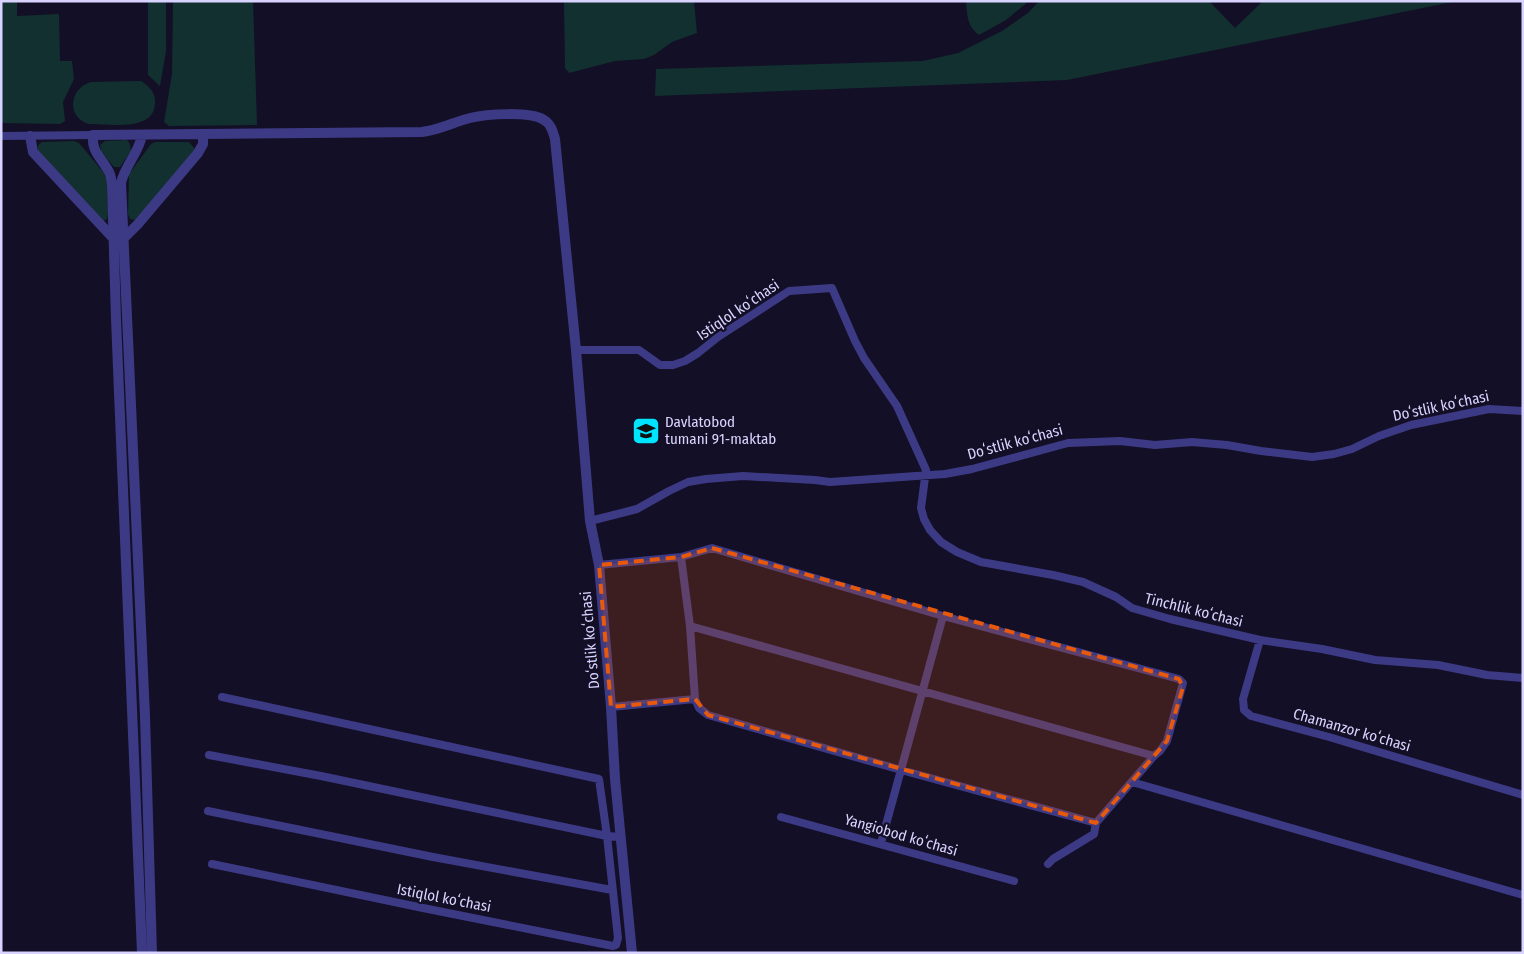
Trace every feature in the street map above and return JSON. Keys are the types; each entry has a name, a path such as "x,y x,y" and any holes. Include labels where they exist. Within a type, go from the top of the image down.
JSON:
{"street":[{"path":"1,136 422,132 436,130 471,118 490,115 533,115 546,121 553,131 555,140 576,350 590,521"},
{"path":"119,238 138,224 198,153 203,144 203,134"},
{"path":"92,135 94,151 109,172 119,238 145,716 152,953"},
{"path":"142,135 140,144 124,172 119,238 142,953"},
{"path":"30,136 33,152 119,238"},
{"name":"Istiqlol koʻchasi","path":"576,350 639,350 660,365 673,365 698,354 718,336 789,291 832,288 864,358 901,415 924,465 925,476"},
{"name":"Doʻstlik koʻchasi","path":"695,699 611,707 599,565 590,521 637,509 669,490 688,482 743,476 830,482 925,476 972,469 1068,443 1082,442 1120,441 1155,445 1192,442 1228,445 1292,455 1324,456 1352,449 1378,436 1410,425 1490,409 1523,411"},
{"name":"Tinchlik koʻchasi","path":"925,476 921,508 930,530 941,542 957,552 981,562 1083,582 1116,597 1132,608 1260,640 1322,649 1375,660 1438,665 1487,675 1523,678"},
{"path":"599,565 681,557 712,548 943,616 1182,681 1183,687 1167,741 1160,751 1096,823 1094,834 1048,864"},
{"path":"681,557 690,626 695,699 699,708 708,714 901,770 1096,823"},
{"path":"881,843 943,616"},
{"path":"690,626 1154,756"},
{"name":"Chamanzor koʻchasi","path":"1260,640 1243,699 1244,710 1251,716 1329,737 1523,795"},
{"name":"Istiqlol koʻchasi","path":"212,864 613,946 616,945 618,938 599,779 222,697"},
{"path":"611,707 615,779 632,953"},
{"path":"209,755 321,776 607,836 621,837"},
{"path":"1132,782 1523,895"},
{"path":"208,811 433,857 612,890"},
{"name":"Yangiobod koʻchasi","path":"781,817 1014,881"}],"highlighted area":[{"path":"712,548 1179,679 1183,687 1167,741 1096,823 708,715 695,699 611,707 599,565 681,557"}],"green space":[{"path":"1,1 17,1 17,16 59,14 60,61 72,61 74,79 63,102 65,121 60,124 1,123"},
{"path":"148,1 166,1 166,51 160,86 148,75"},
{"path":"173,1 253,1 257,125 169,126 164,122 172,74"},
{"path":"564,1 694,1 697,33 672,42 654,55 644,59 615,61 569,73 565,68"},
{"path":"966,1 1029,1 1006,20 979,35 970,24 967,16"},
{"path":"1039,1 1209,1 1235,28 1263,1 1457,1 1067,80 655,96 656,69 923,61 958,53 1002,31 1028,13"},
{"path":"141,81 151,90 155,99 153,112 147,119 118,125 89,124 82,121 74,110 75,96 84,85 91,82"},
{"path":"127,140 131,151 120,167 114,167 101,152 100,145 105,141"},
{"path":"74,141 79,143 104,173 107,181 108,214 107,219 103,221 38,150 38,145 42,142"},
{"path":"155,142 189,142 195,149 193,154 135,220 130,219 128,214 129,174 151,144"}],"place":[{"name":"Davlatobod tumani 91-maktab","path":"646,431"}]}
